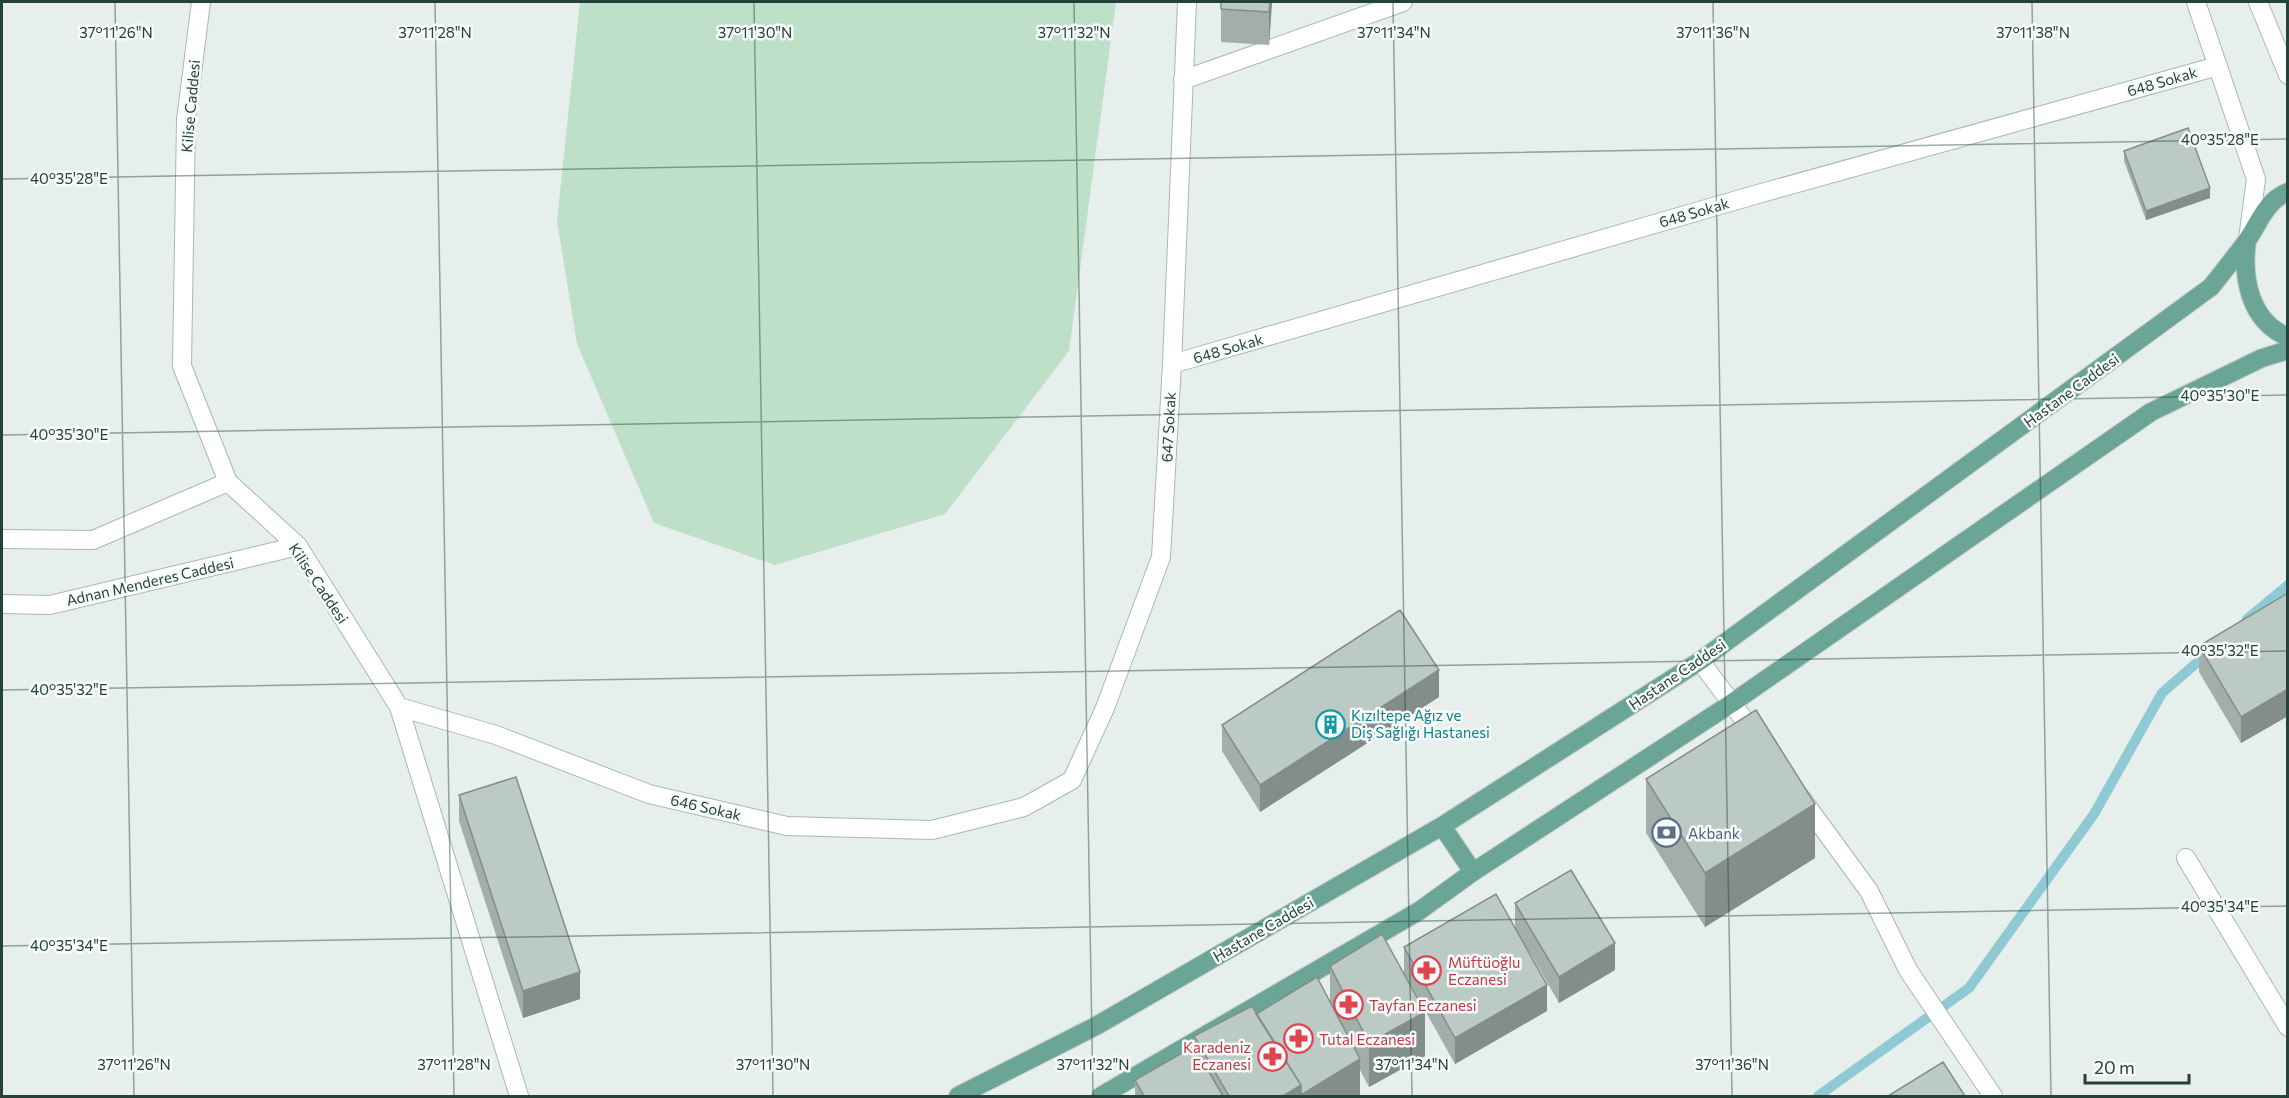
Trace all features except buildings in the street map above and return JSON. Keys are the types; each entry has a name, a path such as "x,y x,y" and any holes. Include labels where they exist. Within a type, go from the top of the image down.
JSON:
{"main road":[{"path":"2288,192 2281,195 2260,214 2248,239 2244,268 2250,296 2263,318 2288,337"},
{"name":"Hastane Caddesi","path":"958,1096 1096,1026 1442,826 1700,661 2211,287 2248,239"},
{"path":"1101,1096 1419,911 1473,872 1732,703 2151,412 2262,358 2288,350"},
{"path":"1442,826 1473,872"}],"street":[{"name":"Kilise Caddesi","path":"201,2 186,120 182,366 228,482 298,546 399,707 519,1096"},
{"name":"647 Sokak","path":"1024,807 1072,780 1105,708 1161,557 1172,364 1187,2"},
{"path":"1183,80 1403,2"},
{"path":"2196,2 2256,178 2248,239"},
{"path":"2258,2 2288,75"},
{"name":"648 Sokak","path":"1172,364 1751,196 2218,66"},
{"path":"2,539 93,540 228,482"},
{"name":"Adnan Menderes Caddesi","path":"2,604 50,605 298,546"},
{"path":"1700,661 1767,750"},
{"name":"646 Sokak","path":"399,707 496,735 649,794 787,826 932,830 1024,807"},
{"path":"1794,788 1869,891 1908,970 1993,1096"},
{"path":"2186,858 2288,1027"}],"green space":[{"path":"580,2 1116,2 1069,351 945,514 775,565 654,523 577,344 557,221"}],"waterway":[{"path":"2247,619 2288,585"},
{"path":"1818,1096 1969,988 2094,814 2162,693 2208,653"}],"place":[{"name":"Kızıltepe Ağız ve Diş Sağlığı Hastanesi","path":"1330,724"},
{"name":"Akbank","path":"1667,833"},
{"name":"Müftüoğlu Eczanesi","path":"1427,971"},
{"name":"Tayfan Eczanesi","path":"1348,1005"},
{"name":"Tutal Eczanesi","path":"1298,1039"},
{"name":"Karadeniz Eczanesi","path":"1272,1056"}]}
